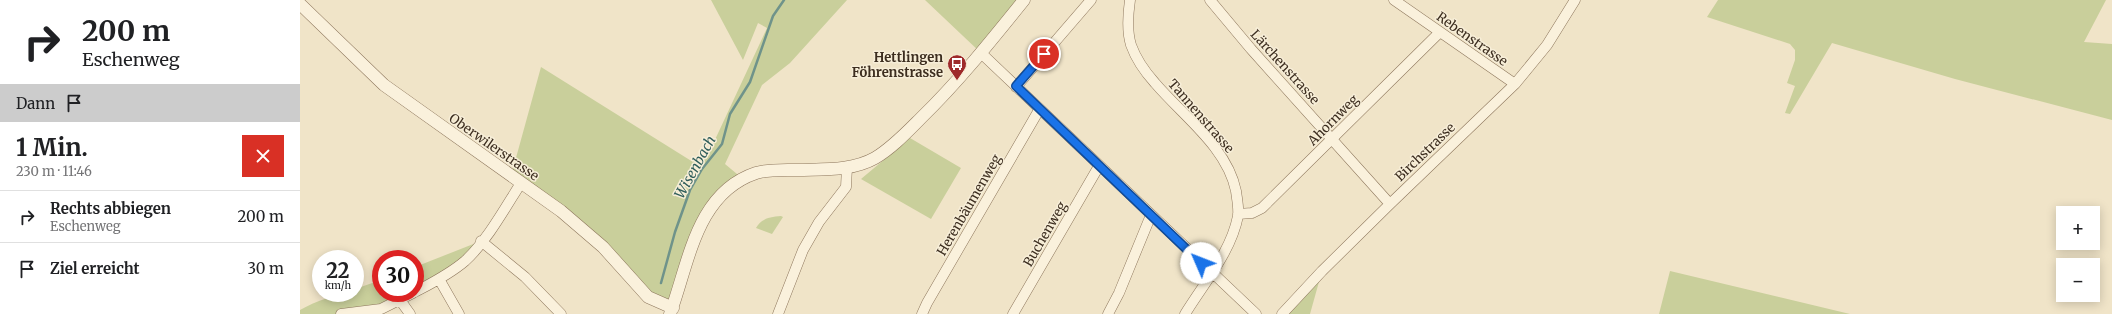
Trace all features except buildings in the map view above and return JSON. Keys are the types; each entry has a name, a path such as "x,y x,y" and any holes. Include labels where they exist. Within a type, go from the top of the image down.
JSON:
{"street":[{"path":"672,311 700,225 717,199 729,188 743,179 771,171 847,167 875,158 889,148 934,105 981,53 1024,0"},
{"path":"1016,86 1091,0"},
{"name":"Tannenstrasse","path":"1130,0 1128,14 1131,45 1144,70 1217,150 1228,166 1233,180 1238,214 1230,240 1185,314"},
{"name":"Lärchenstrasse","path":"1210,0 1251,49 1390,204"},
{"name":"Rebenstrasse","path":"1394,0 1515,84"},
{"name":"Birchstrasse","path":"1282,314 1322,271 1515,84 1547,45 1575,0"},
{"name":"Oberwilerstrasse","path":"300,4 384,85 521,184 562,211 591,236 648,297 672,311"},
{"name":"Ahornweg","path":"1238,214 1252,213 1262,208 1440,32"},
{"path":"981,53 1211,273 1256,314"},
{"name":"Herenbäumenweg","path":"922,314 1040,110"},
{"name":"Buchenweg","path":"1013,314 1099,166"},
{"path":"778,314 803,250 819,222 846,187 847,167"},
{"path":"424,287 465,261 482,241 521,184"},
{"path":"1108,314 1119,293 1151,215"},
{"path":"482,241 525,277 561,314"},
{"path":"439,279 458,314"},
{"path":"341,314 381,309 396,302"},
{"path":"401,302 410,314"}],"green space":[{"path":"711,0 847,0 790,63 762,85 725,164 743,179 717,199 673,308 661,303 615,259 511,176 541,67 693,162 695,159 706,159 767,28 758,23 743,60"},
{"path":"925,0 1024,0 981,53"},
{"path":"1718,0 2106,0 2084,42 2112,44 2112,120 1955,79 1832,43 1790,114 1785,113 1795,86 1787,83 1795,60 1795,50 1790,44 1707,17"},
{"path":"910,138 961,168 931,219 861,179"},
{"path":"781,216 783,217 772,234 756,228 761,222 767,219"},
{"path":"481,241 465,261 424,286 424,263"},
{"path":"1322,271 1310,314 1282,314"},
{"path":"1670,271 1850,314 1659,314"},
{"path":"372,283 372,302 392,302 341,314 300,314 300,310 318,302 364,302 364,286"}],"waterway":[{"name":"Wisenbach","path":"661,283 675,232 690,190 702,169 722,144 730,114 750,82 773,16 784,0"}],"place":[{"name":"Hettlingen Föhrenstrasse","path":"957,81"}],"route":[{"path":"1044,54 1016,86 1201,263"}]}
